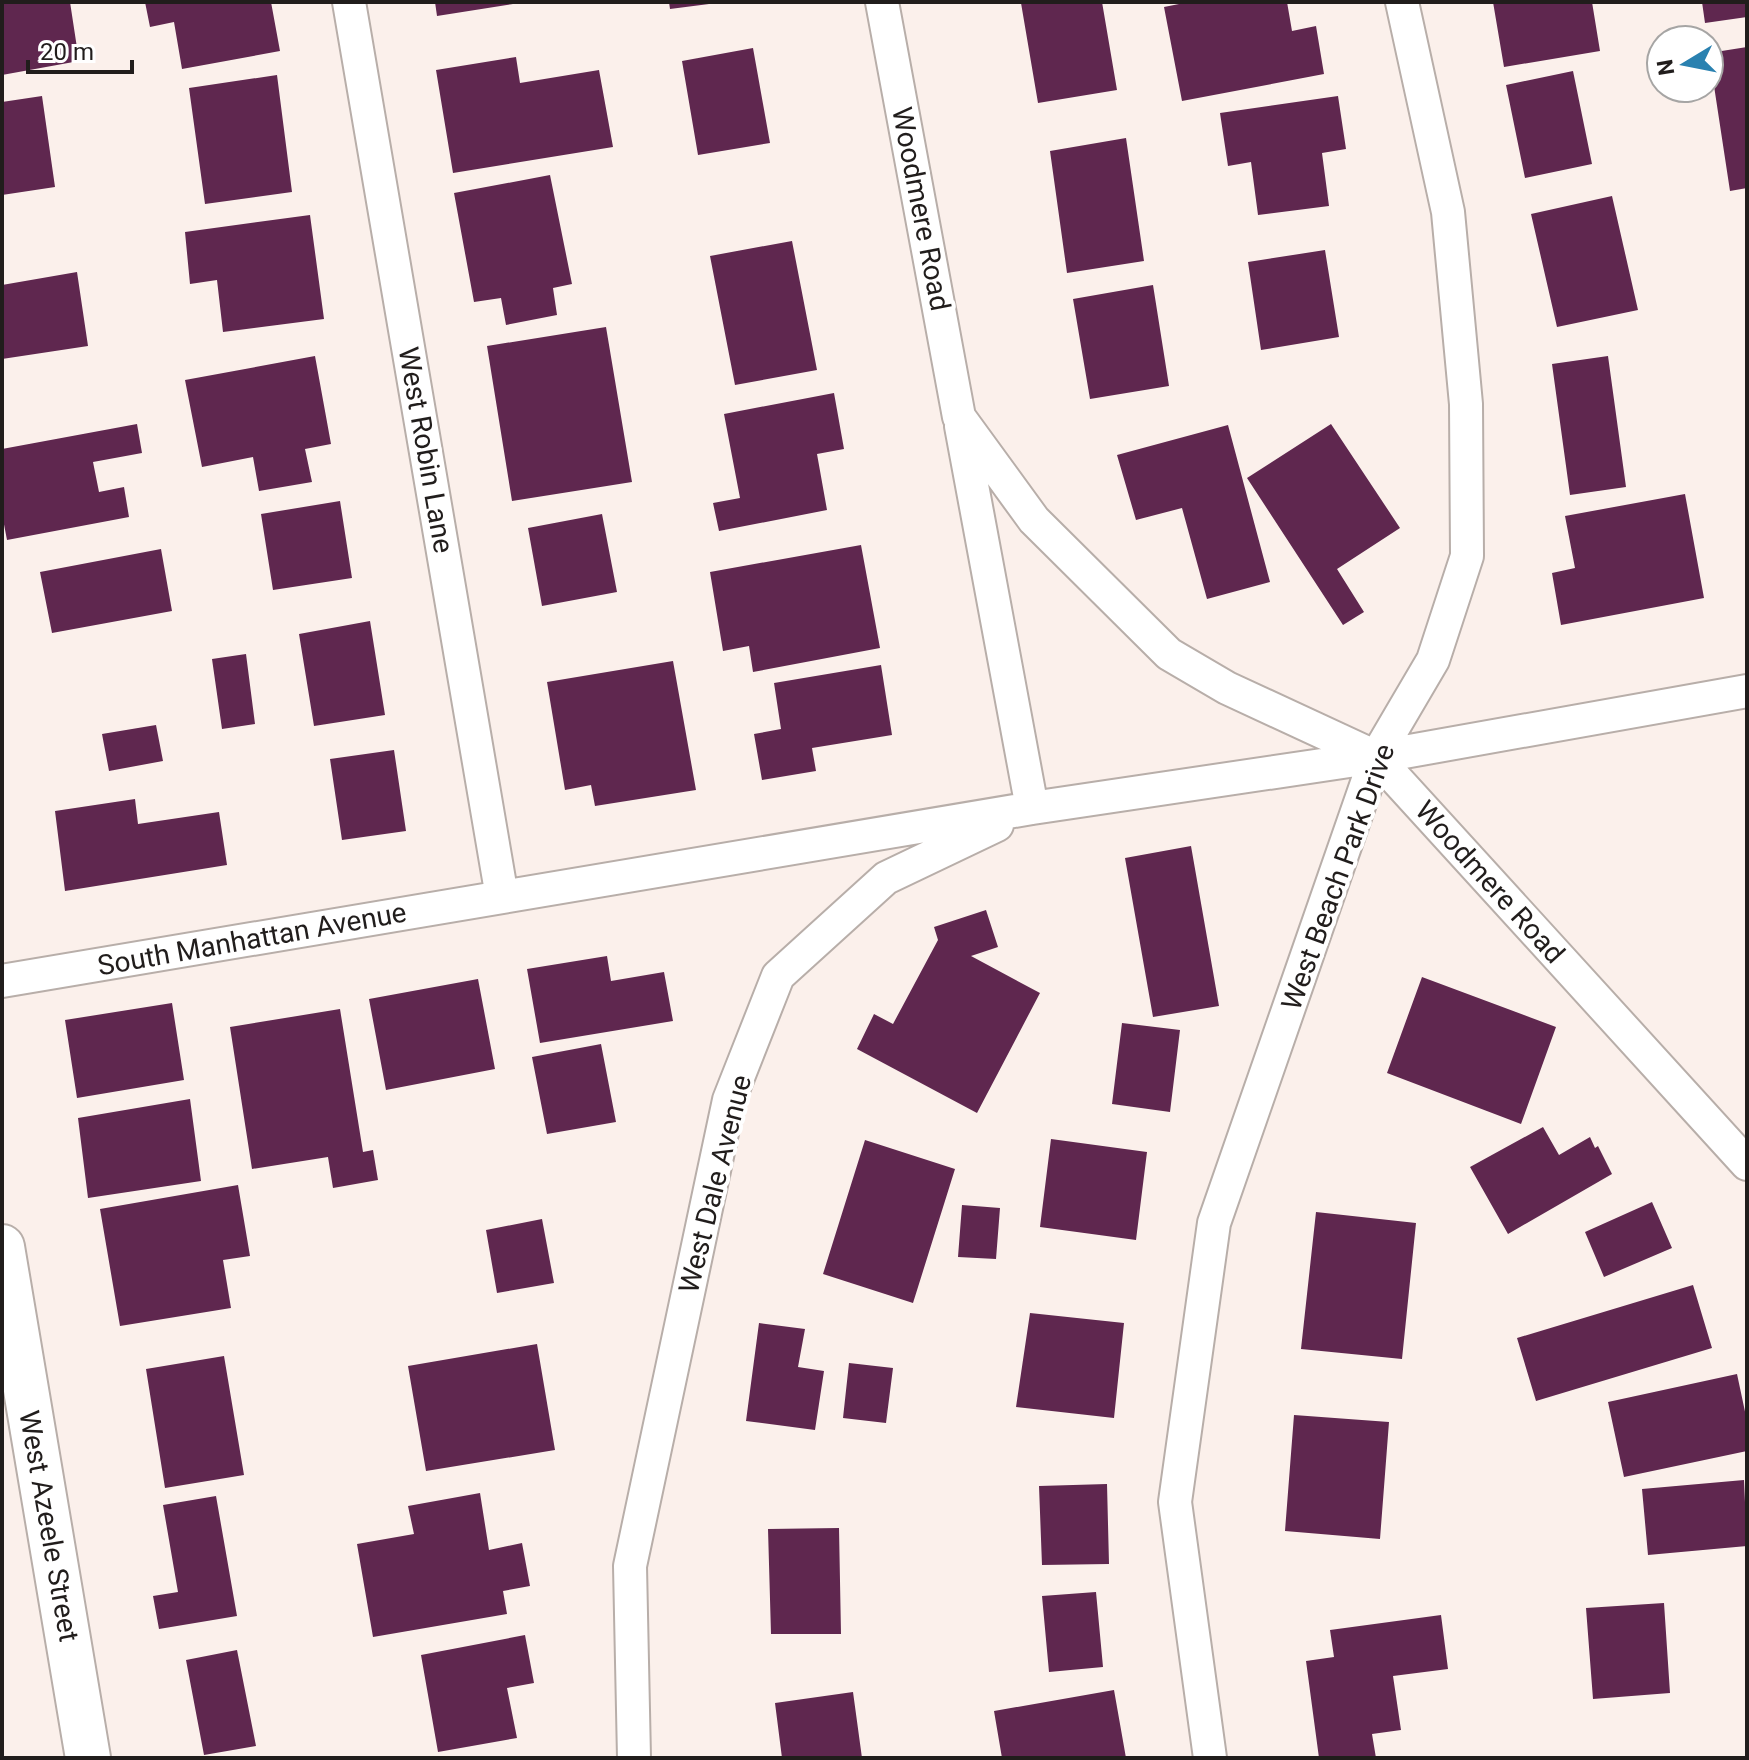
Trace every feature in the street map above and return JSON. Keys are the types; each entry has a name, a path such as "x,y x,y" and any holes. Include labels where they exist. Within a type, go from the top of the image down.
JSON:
{"street":[{"name":"West Robin Lane","path":"349,2 502,897"},
{"name":"Woodmere Road","path":"882,2 1032,808"},
{"name":"West Beach Park Drive","path":"1210,1758 1175,1502 1214,1223 1376,757 1433,660 1467,556 1466,404 1448,212 1402,2"},
{"name":"Woodmere Road","path":"959,417 1034,520 1169,654 1227,688 1376,757 1747,1164"},
{"path":"502,897 1032,808 1376,757 1747,691"},
{"name":"West Dale Avenue","path":"634,1758 630,1566 729,1100 778,976 886,878 1032,808"},
{"name":"South Manhattan Avenue","path":"2,981 502,897"},
{"name":"West Azeele Street","path":"2,1247 88,1758"}],"building":[{"path":"2,2 70,2 79,61 2,75"},
{"path":"145,2 271,2 280,51 182,69 174,22 150,27"},
{"path":"435,2 513,2 513,4 437,16"},
{"path":"669,2 709,2 709,4 670,9"},
{"path":"1102,2 1117,90 1038,103 1021,3"},
{"path":"1189,2 1287,2 1292,31 1316,26 1324,74 1182,101 1164,7"},
{"path":"1493,2 1592,2 1600,51 1504,67"},
{"path":"1702,2 1747,2 1747,17 1705,23"},
{"path":"1747,47 1747,188 1730,191 1717,104 1725,104 1725,50"},
{"path":"753,48 770,143 698,155 682,61"},
{"path":"516,57 520,83 599,70 613,147 453,173 436,70"},
{"path":"1573,71 1592,164 1525,178 1506,85"},
{"path":"277,75 292,192 205,204 189,88"},
{"path":"42,96 55,187 2,195 2,102"},
{"path":"1338,96 1346,149 1322,153 1329,206 1258,215 1251,162 1228,166 1220,113"},
{"path":"1126,138 1144,261 1067,273 1050,151"},
{"path":"550,175 572,284 553,288 557,315 506,325 501,298 474,302 454,193"},
{"path":"1612,196 1638,310 1557,327 1531,214"},
{"path":"310,215 324,319 223,332 217,280 190,284 185,232"},
{"path":"792,241 817,370 735,385 710,256"},
{"path":"1325,250 1339,337 1261,350 1248,262"},
{"path":"77,272 88,346 2,359 2,285"},
{"path":"1153,285 1169,386 1090,399 1073,299"},
{"path":"606,327 632,482 512,501 487,346"},
{"path":"315,356 331,444 305,449 312,482 259,491 253,457 202,467 185,380"},
{"path":"1608,356 1626,487 1570,495 1552,364"},
{"path":"834,393 844,449 817,454 827,510 719,531 713,503 740,498 724,414"},
{"path":"137,424 142,453 93,462 99,492 124,487 129,517 7,540 2,514 2,449"},
{"path":"1331,424 1400,528 1337,569 1364,612 1343,625 1247,478"},
{"path":"1228,425 1270,582 1207,599 1182,508 1136,520 1117,455"},
{"path":"1685,494 1704,598 1561,625 1552,573 1575,568 1565,516"},
{"path":"340,501 352,578 273,590 261,514"},
{"path":"602,514 617,592 542,606 528,528"},
{"path":"861,545 880,648 753,672 749,646 723,651 710,572"},
{"path":"161,549 172,611 52,633 40,572"},
{"path":"370,621 385,715 314,726 299,634"},
{"path":"246,654 255,724 222,729 212,659"},
{"path":"673,661 696,790 595,806 591,785 565,790 547,682"},
{"path":"881,665 892,735 812,748 816,771 762,780 754,734 781,729 774,683"},
{"path":"156,725 163,761 109,771 102,734"},
{"path":"394,750 406,831 342,840 330,759"},
{"path":"135,799 138,824 219,812 227,865 65,891 55,811"},
{"path":"1191,846 1219,1006 1153,1017 1125,858"},
{"path":"986,910 998,947 971,956 1040,993 977,1113 857,1049 874,1014 893,1024 938,940 934,927"},
{"path":"607,956 611,981 664,972 673,1021 540,1043 527,969"},
{"path":"1422,977 1556,1027 1521,1124 1387,1073"},
{"path":"478,979 495,1069 386,1090 369,999"},
{"path":"172,1003 184,1080 77,1098 65,1020"},
{"path":"340,1009 363,1152 373,1150 378,1180 333,1188 328,1157 252,1169 230,1027"},
{"path":"1122,1023 1180,1030 1170,1112 1112,1104"},
{"path":"601,1044 616,1122 547,1134 532,1057"},
{"path":"190,1099 201,1181 88,1198 78,1118"},
{"path":"1543,1127 1559,1155 1590,1137 1612,1174 1508,1234 1470,1167"},
{"path":"1051,1139 1147,1152 1136,1240 1040,1227"},
{"path":"865,1140 955,1169 913,1303 823,1274"},
{"path":"238,1185 250,1256 223,1260 231,1308 120,1326 100,1209"},
{"path":"1652,1202 1672,1248 1604,1277 1585,1232"},
{"path":"962,1205 1000,1208 996,1259 958,1257"},
{"path":"1316,1212 1416,1223 1402,1359 1301,1349"},
{"path":"542,1219 554,1283 497,1293 486,1230"},
{"path":"1693,1285 1712,1348 1536,1401 1517,1338"},
{"path":"1030,1313 1124,1323 1114,1418 1016,1407"},
{"path":"759,1323 805,1329 798,1367 824,1371 815,1430 746,1421"},
{"path":"537,1344 555,1450 426,1471 408,1366"},
{"path":"224,1356 244,1475 165,1488 146,1369"},
{"path":"849,1363 893,1368 886,1423 843,1418"},
{"path":"1737,1374 1747,1421 1747,1451 1624,1477 1608,1402"},
{"path":"1294,1415 1389,1422 1380,1539 1285,1531"},
{"path":"1744,1480 1747,1546 1648,1555 1642,1489"},
{"path":"1107,1484 1109,1564 1042,1565 1039,1486"},
{"path":"480,1493 489,1550 522,1543 530,1586 503,1591 507,1614 373,1637 357,1544 414,1534 408,1506"},
{"path":"216,1496 237,1616 159,1629 153,1596 178,1592 163,1505"},
{"path":"839,1528 841,1634 771,1634 768,1529"},
{"path":"1096,1592 1103,1667 1049,1672 1042,1596"},
{"path":"1664,1603 1670,1693 1593,1699 1586,1608"},
{"path":"1441,1615 1448,1669 1393,1676 1401,1730 1372,1734 1376,1758 1319,1758 1306,1661 1334,1657 1330,1630"},
{"path":"525,1635 534,1683 507,1688 517,1738 438,1752 421,1655"},
{"path":"237,1650 256,1746 204,1755 186,1660"},
{"path":"1114,1690 1126,1758 1002,1758 994,1711"},
{"path":"853,1692 862,1758 782,1758 775,1703"}]}
